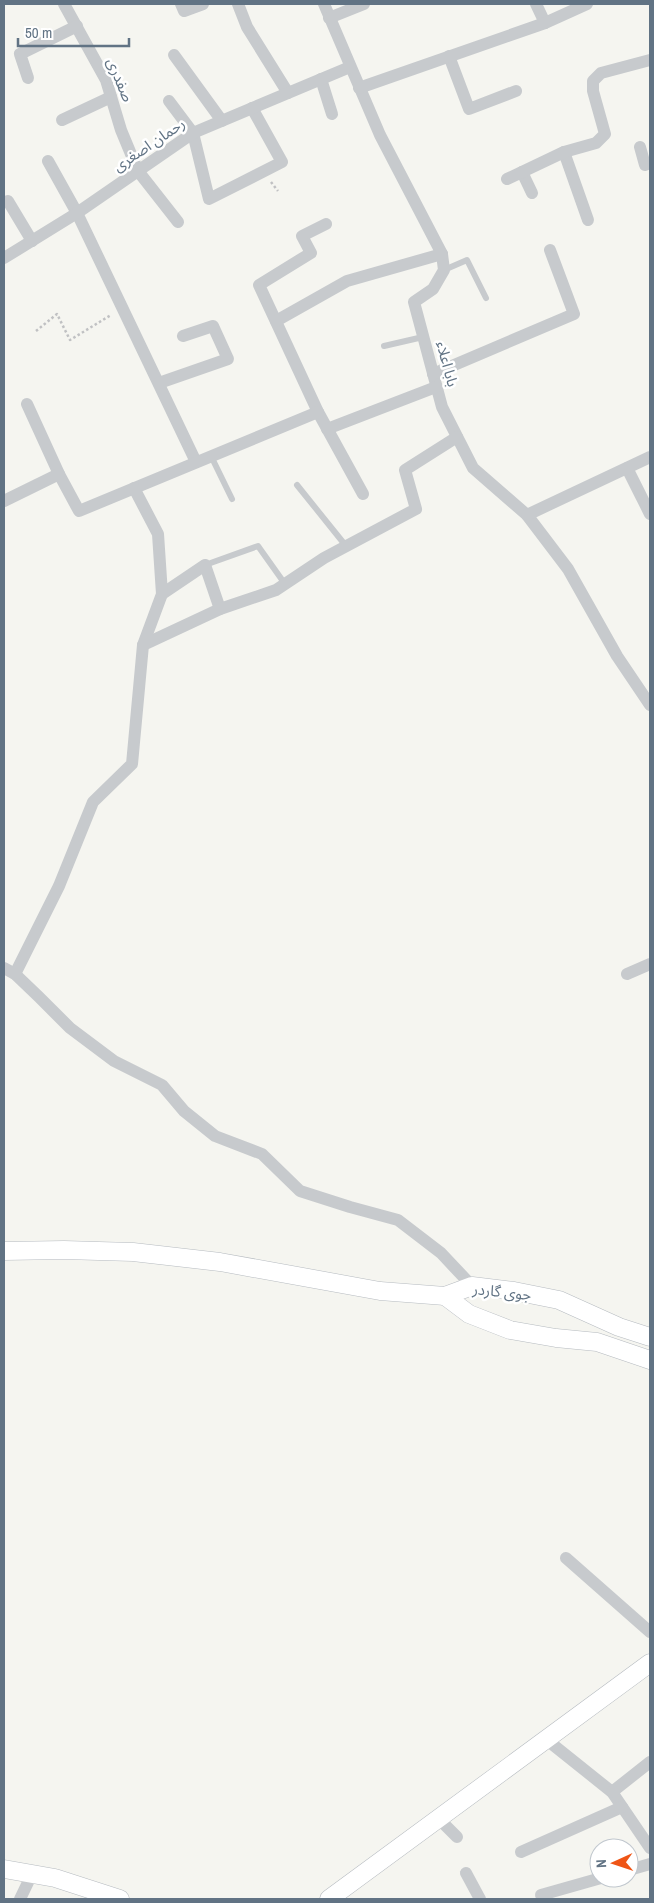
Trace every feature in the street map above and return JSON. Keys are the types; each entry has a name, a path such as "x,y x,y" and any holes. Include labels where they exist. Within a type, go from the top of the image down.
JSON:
{"street":[{"name":"صفدری","path":"64,4 106,80 121,130 138,171 178,222"},
{"path":"181,4 184,10 203,4"},
{"path":"238,4 247,27 288,93"},
{"path":"324,4 380,135 442,254 444,270"},
{"path":"329,18 364,4"},
{"path":"536,4 545,22"},
{"path":"359,88 545,22 588,4"},
{"path":"28,78 20,54 77,26"},
{"path":"174,55 222,121"},
{"path":"450,56 469,110 516,91"},
{"path":"507,179 564,152 596,143 605,134 593,91 593,81 601,73 650,60"},
{"name":"رحمان اصغری","path":"4,258 77,213 193,133 350,67"},
{"path":"320,80 332,114"},
{"path":"62,120 111,97"},
{"path":"169,102 193,133 210,199 282,162 252,108"},
{"path":"640,147 645,164 650,163"},
{"path":"564,152 588,220"},
{"path":"48,161 77,213 196,462"},
{"path":"522,172 532,192"},
{"path":"8,201 32,241"},
{"path":"326,224 302,236 311,253 259,285 318,412 363,494"},
{"path":"433,374 574,314 550,250"},
{"path":"276,321 347,282 442,254"},
{"name":"بابا اعلاء","path":"444,270 433,289 414,302 442,407 473,468 527,515 568,569 617,656 650,705"},
{"path":"158,383 228,359 213,326 183,336"},
{"path":"327,429 436,387"},
{"path":"27,404 59,474 79,511 318,412"},
{"path":"143,645 220,609 276,590 324,558 416,509 405,470 457,437"},
{"path":"527,515 650,457"},
{"path":"627,468 650,514"},
{"path":"4,501 59,474"},
{"path":"134,488 158,534 162,594 143,645 132,764 92,802 59,886 9,971 70,1028 114,1061 162,1085 184,1111 215,1136 262,1154 300,1191 398,1220 441,1253 472,1286"},
{"path":"162,594 205,565 220,609"},
{"path":"627,974 650,964"},
{"path":"4,1251 134,1252 220,1262 380,1291 445,1296"},
{"name":"جوی گاردر","path":"445,1296 472,1286 514,1291 559,1300 619,1327 650,1338"},
{"name":"جوی گاردر","path":"445,1296 469,1314 510,1330 556,1338 597,1342 650,1360"},
{"path":"566,1558 650,1632"},
{"path":"329,1899 650,1663"},
{"path":"547,1740 612,1792 650,1848"},
{"path":"612,1792 650,1762"},
{"path":"521,1852 622,1807"},
{"path":"439,1819 457,1837"},
{"path":"4,1869 56,1878 120,1899"},
{"path":"466,1873 480,1899"},
{"path":"20,1899 32,1874"},
{"path":"541,1895 589,1881"}],"lane":[{"path":"444,270 467,260 486,298"},
{"path":"384,346 424,337"},
{"path":"211,456 232,499"},
{"path":"297,485 346,546"},
{"path":"205,565 258,546 285,584"}],"path":[{"path":"36,331 57,314 70,340 122,308"}]}
